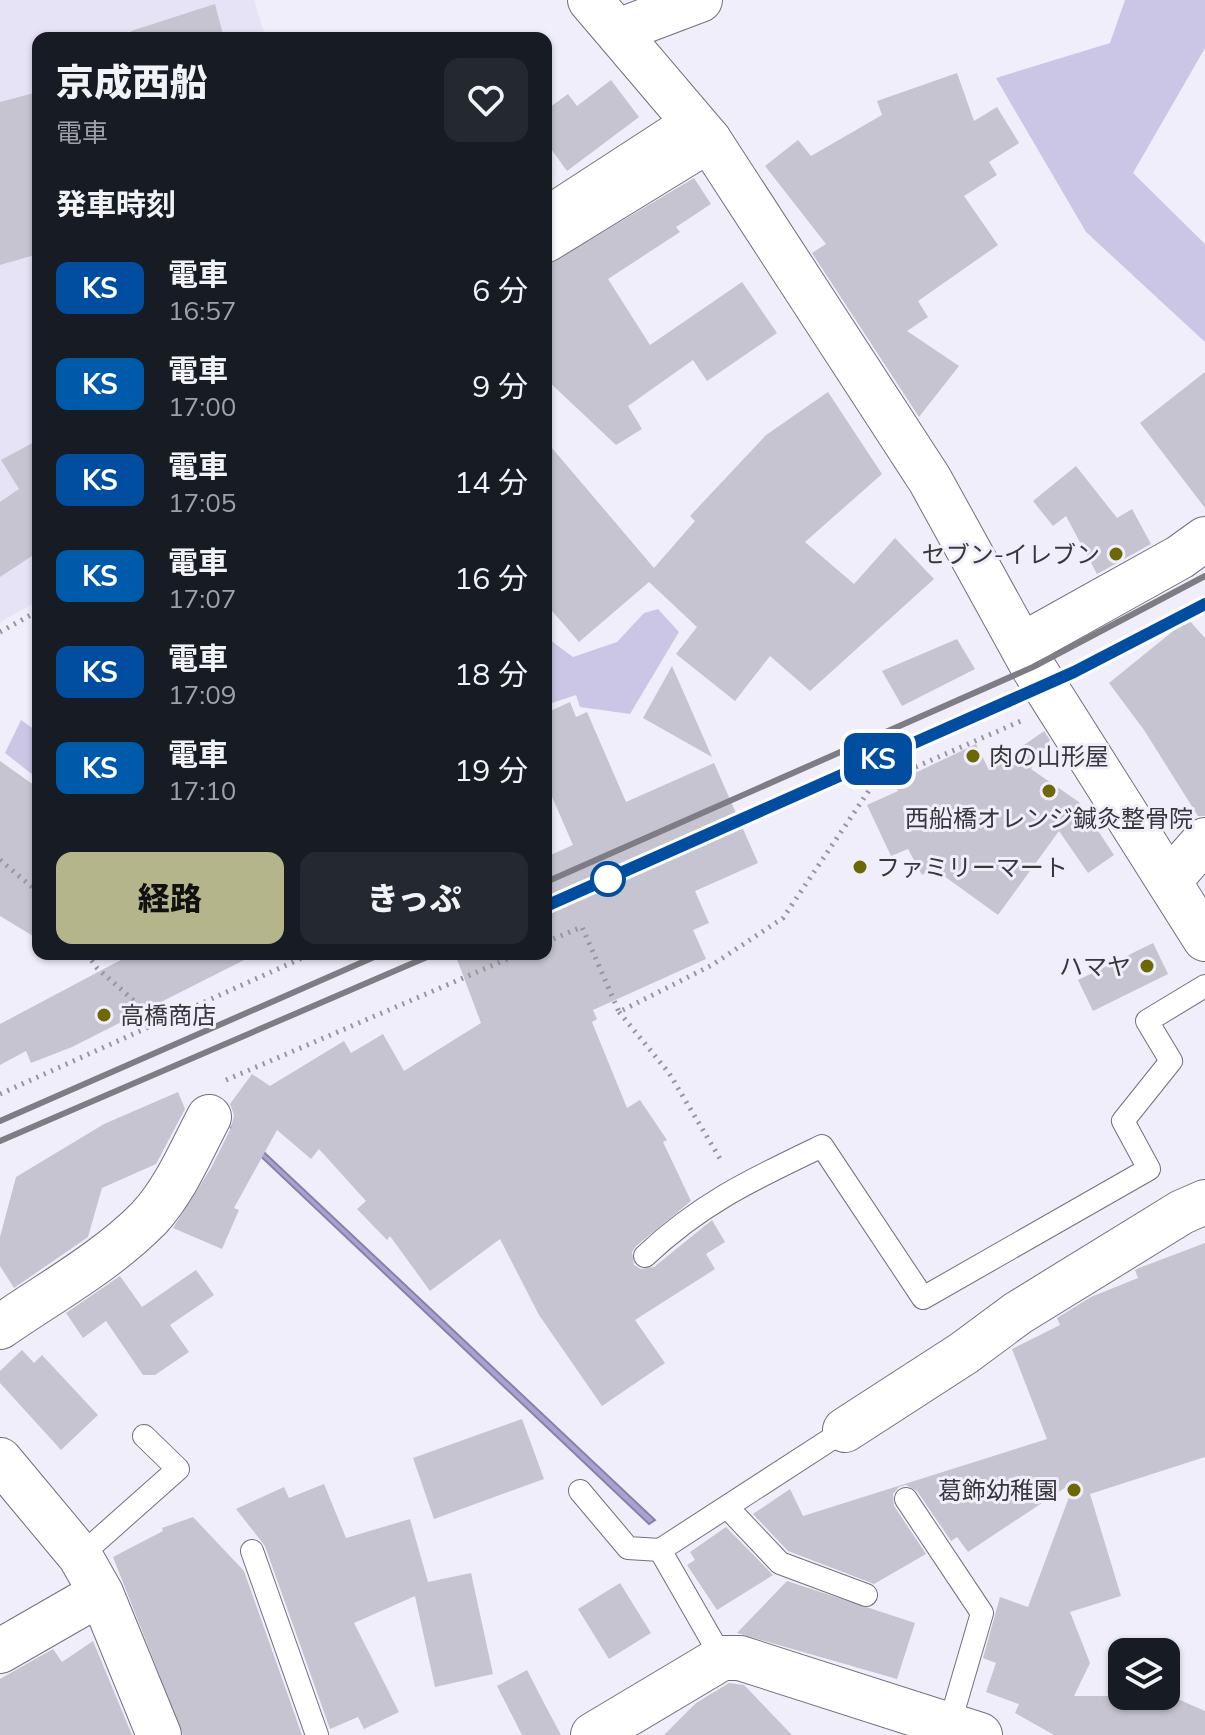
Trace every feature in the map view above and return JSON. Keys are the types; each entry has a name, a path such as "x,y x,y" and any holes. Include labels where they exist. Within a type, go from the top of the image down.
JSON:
{"street":[{"path":"604,16 700,0"},
{"path":"604,16 699,127 930,480 1022,645 1205,939"},
{"path":"552,236 699,127"},
{"path":"1022,645 1180,557 1205,539"},
{"path":"1169,881 1205,840"},
{"path":"0,1327 112,1250 149,1217 170,1190 209,1117"},
{"path":"845,1430 964,1353 1018,1313 1182,1212 1205,1202"},
{"path":"0,1460 90,1575 159,1735"},
{"path":"0,1651 90,1575"},
{"path":"593,1735 722,1658 740,1658 964,1730"}],"lane":[{"path":"552,204 699,127"},
{"path":"645,1256 683,1220 737,1187 822,1146 923,1298 1149,1169 1123,1121 1171,1061 1147,1021 1205,986"},
{"path":"580,1491 628,1548 660,1550 845,1430"},
{"path":"90,1575 178,1469 144,1436"},
{"path":"906,1499 982,1613 964,1730"},
{"path":"727,1507 780,1563 866,1595"},
{"path":"660,1550 722,1658"},
{"path":"252,1551 317,1735"}],"path":[{"path":"0,632 32,614"},
{"path":"619,1012 712,965 783,918 872,786 1022,720"},
{"path":"0,860 32,887"},
{"path":"552,940 582,927 619,1012 669,1073 737,1187"},
{"path":"91,960 157,1021"},
{"path":"0,1094 297,960"},
{"path":"209,1117 214,1084 505,960"},
{"path":"668,977 671,985"}],"shaded area":[{"path":"0,0 254,0 264,32 32,32 32,604 0,622"},
{"path":"1125,0 1205,0 1205,48 1133,173 1205,244 1205,342 1086,232 996,78 1110,43"},
{"path":"658,609 679,632 630,714 580,707 576,695 552,703 552,641 573,657 617,642 644,613"},
{"path":"21,720 32,728 32,774 5,753"},
{"path":"234,1124 655,1520 649,1524 231,1128"}],"building":[{"path":"215,4 222,32 131,32"},
{"path":"957,73 974,121 997,107 1019,143 989,162 997,175 964,196 998,245 918,301 928,317 907,331 959,366 919,417 812,253 826,244 765,166 798,140 811,156 882,115 877,101"},
{"path":"611,80 639,117 567,171 552,150 552,106 568,94 577,106"},
{"path":"32,94 32,256 0,265 0,102"},
{"path":"694,178 711,204 676,227 680,232 608,279 650,345 742,282 777,333 707,381 693,360 628,406 642,429 616,445 552,385 552,262"},
{"path":"1205,372 1205,508 1140,423"},
{"path":"828,392 882,474 805,542 854,584 895,538 934,579 810,691 770,656 735,701 676,654 697,627 649,582 579,642 552,611 552,448 654,568 695,521 690,516 766,435"},
{"path":"32,443 32,556 0,577 0,502 19,489 1,460"},
{"path":"1076,466 1117,518 1132,509 1151,544 1097,574 1066,516 1053,526 1033,501"},
{"path":"1188,619 1205,638 1205,816 1198,816 1144,730 1109,683"},
{"path":"957,639 975,669 902,706 882,671"},
{"path":"672,666 712,757 643,718"},
{"path":"570,702 576,717 587,712 626,802 714,763 758,863 695,891 709,923 693,930 706,959 593,1010 597,1019 592,1022 627,1108 640,1100 667,1140 663,1142 691,1201 636,1246 632,1252 634,1265 641,1269 654,1267 712,1220 725,1242 706,1254 715,1269 635,1320 665,1363 602,1406 539,1315 500,1239 430,1291 390,1236 387,1240 357,1209 366,1201 319,1149 311,1159 277,1130 234,1208 239,1210 222,1249 173,1228 211,1168 231,1128 234,1115 230,1104 252,1074 270,1086 344,1041 351,1053 383,1034 404,1071 481,1023 457,960 552,960 552,854 573,845 552,797 552,710"},
{"path":"1044,731 1050,740 1031,769 1079,802 1114,855 1088,873 1059,831 998,915 933,868 922,875 908,849 891,856 867,805 898,791 894,783 976,744 989,770"},
{"path":"0,761 32,784 32,935 0,916"},
{"path":"1153,943 1168,974 1093,1011 1078,980"},
{"path":"121,960 244,960 72,1047 31,1063 26,1051 0,1065 0,1024"},
{"path":"178,1092 185,1109 156,1164 102,1188 88,1237 14,1288 0,1266 0,1237 16,1177 104,1124"},
{"path":"1205,1243 1205,1457 1090,1494 1121,1596 1070,1612 1090,1663 1074,1696 1108,1696 1108,1710 1180,1710 1180,1700 1205,1711 1205,1735 1054,1735 1015,1713 1019,1704 986,1692 996,1663 983,1658 1000,1597 1028,1607 1075,1481 968,1552 957,1537 951,1541 917,1491 906,1485 899,1487 893,1494 894,1506 926,1554 874,1584 788,1551 753,1514 790,1489 803,1516 1047,1439 1012,1349 1060,1325 1057,1318 1091,1297 1138,1278 1135,1270"},
{"path":"196,1270 214,1295 170,1325 189,1352 155,1375 143,1375 106,1321 83,1338 66,1313 120,1276 142,1307"},
{"path":"22,1350 34,1363 42,1355 98,1415 61,1450 0,1383 0,1371"},
{"path":"522,1419 544,1479 434,1519 413,1458"},
{"path":"324,1484 346,1538 410,1519 428,1582 471,1573 493,1674 435,1687 415,1596 354,1623 399,1712 364,1729 358,1717 330,1729 265,1546 236,1509 284,1487 289,1498"},
{"path":"193,1517 244,1571 302,1735 183,1735 113,1557 163,1531 162,1528"},
{"path":"726,1527 773,1575 717,1610 687,1565 695,1560 690,1552"},
{"path":"787,1581 915,1623 897,1679 737,1633"},
{"path":"620,1583 651,1633 609,1659 578,1609"},
{"path":"93,1641 132,1735 0,1735 0,1679 53,1649 62,1662"},
{"path":"527,1670 561,1735 522,1735 497,1686"},
{"path":"729,1683 744,1685 792,1735 664,1735 696,1703"}],"railway":[{"path":"552,879 1033,667 1205,576"},
{"path":"552,903 1074,672 1205,604"},
{"path":"0,1121 367,960"},
{"path":"0,1141 420,960"}],"train":[{"name":"KS","path":"552,903 1074,672 1205,604"}],"place":[{"name":"セブン-イレブン","path":"1116,554"},
{"name":"肉の山形屋","path":"973,756"},
{"name":"西船橋オレンジ鍼灸整骨院","path":"1049,791"},
{"name":"ファミリーマート","path":"860,867"},
{"name":"ハマヤ","path":"1147,966"},
{"name":"高橋商店","path":"104,1015"},
{"name":"葛飾幼稚園","path":"1074,1490"}]}
